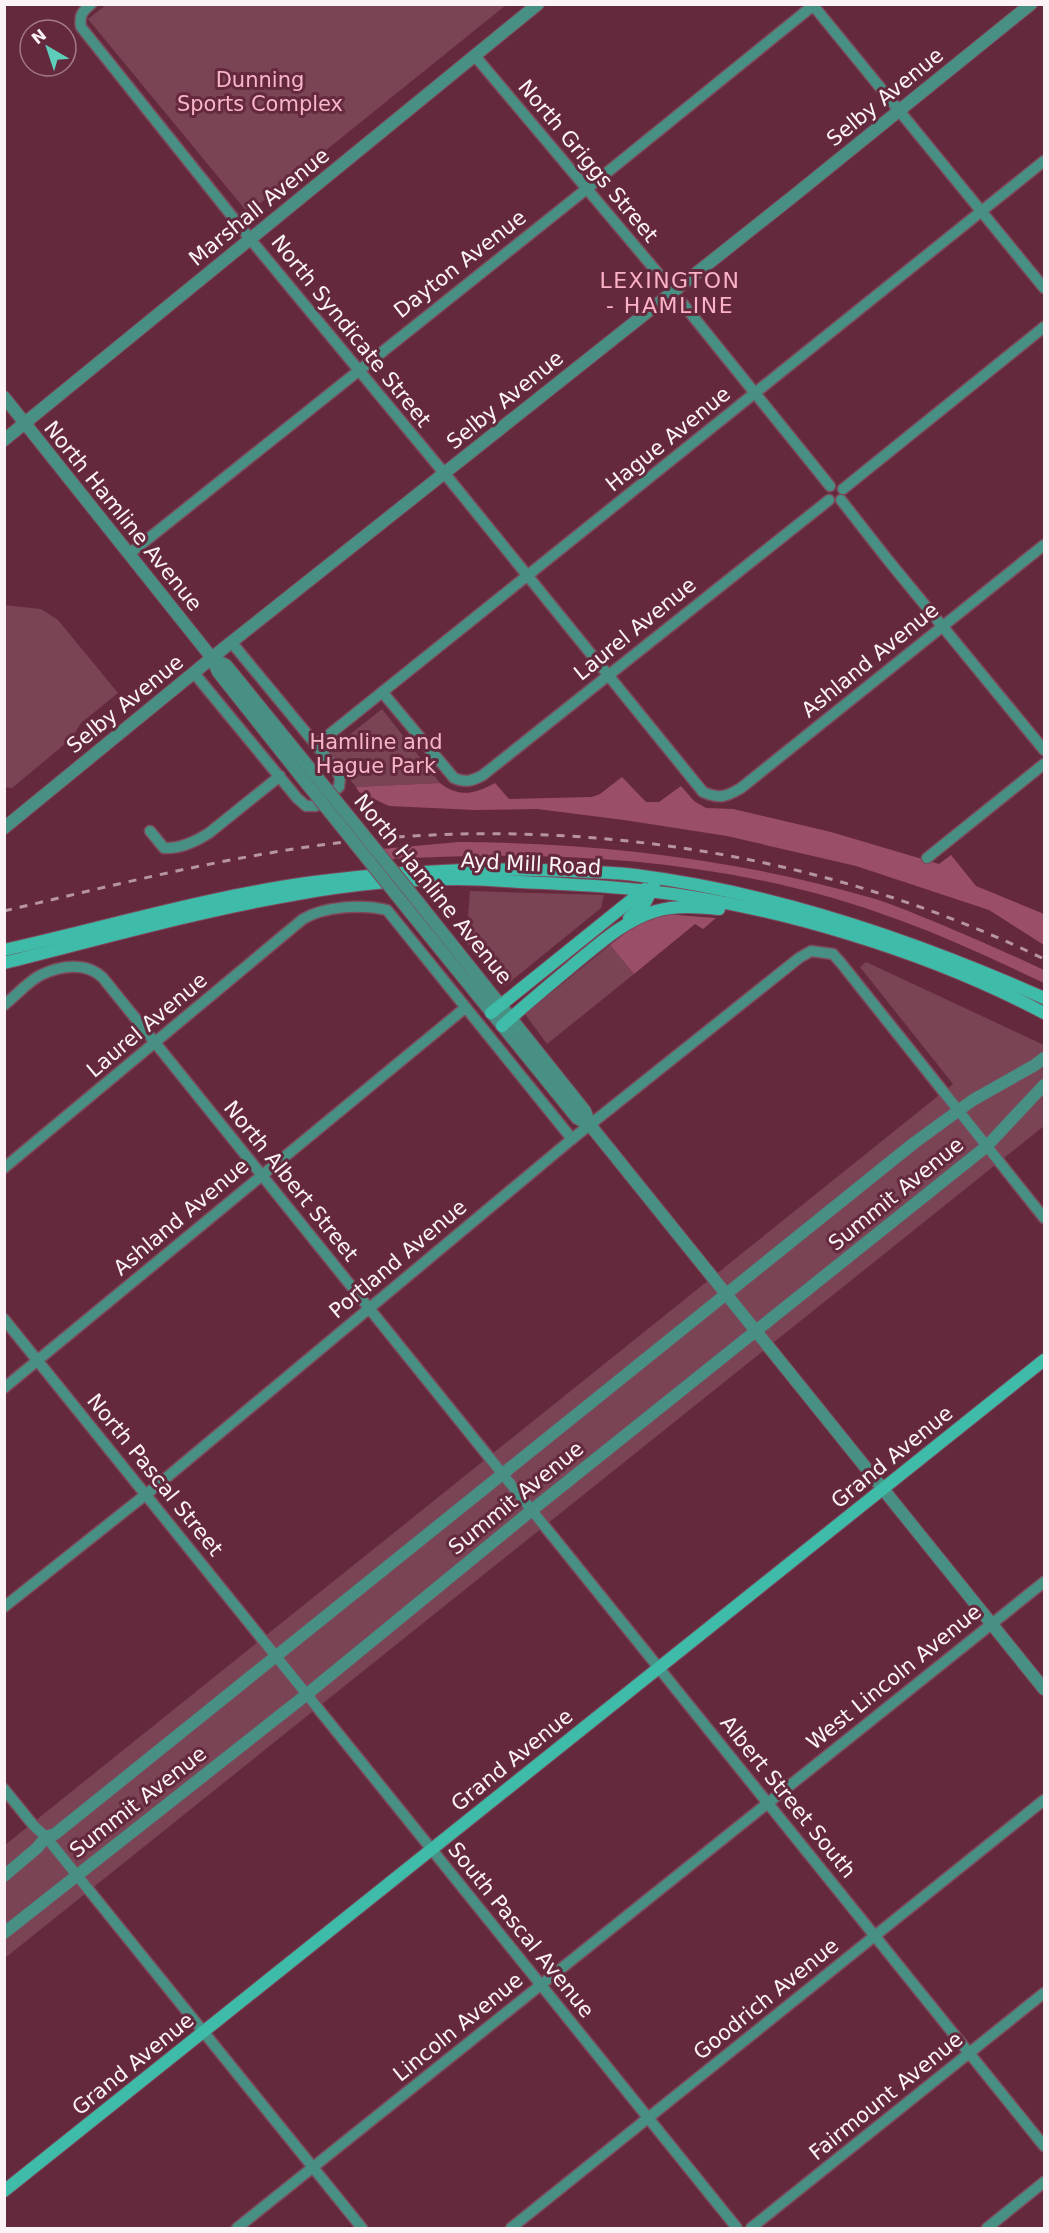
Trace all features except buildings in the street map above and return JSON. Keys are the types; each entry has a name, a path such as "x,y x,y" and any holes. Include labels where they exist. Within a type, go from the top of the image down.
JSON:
{"main road":[{"name":"Ayd Mill Road","path":"4,950 230,897 313,882 470,868 615,873 701,886 839,918 968,964 1044,998"},
{"path":"496,1009 647,891 657,878"},
{"name":"Ayd Mill Road","path":"4,963 202,913 294,894 378,884 458,879 647,891 717,902 783,916 869,941 949,969 1044,1014"},
{"path":"507,1022 640,909 647,891"},
{"path":"606,938 643,916 672,908 689,907 783,916"},
{"name":"Grand Avenue","path":"4,2191 1044,1360"}],"street":[{"name":"North Syndicate Street","path":"91,4 81,12 81,27 251,240 609,675 694,782 703,792 715,797"},
{"name":"Marshall Avenue","path":"4,440 538,4"},
{"name":"Selby Avenue","path":"4,828 212,658 1031,4"},
{"path":"814,5 1044,288"},
{"name":"Dayton Avenue","path":"129,554 814,5"},
{"name":"North Griggs Street","path":"475,56 673,292 754,395 830,486"},
{"name":"Hague Avenue","path":"315,746 1044,161"},
{"path":"927,858 1044,764 1044,752 942,627 842,495 835,485 830,486 826,494 829,500 835,502 842,495 1044,327"},
{"name":"North Hamline Avenue","path":"4,398 212,658 226,665 304,770 507,1022 578,1118 590,1125 1044,1689"},
{"name":"Laurel Avenue","path":"382,693 454,778 463,782 472,782 483,776 829,500"},
{"name":"Ashland Avenue","path":"715,797 727,796 741,788 1044,545"},
{"path":"194,674 306,806 316,806 339,787 340,778 336,769 232,643"},
{"path":"150,831 164,848 173,849 197,841 280,776"},
{"name":"Laurel Avenue","path":"4,1168 303,919 315,912 346,908 387,910 465,1008"},
{"name":"Portland Avenue","path":"4,1607 145,1495 572,1139 799,958 811,951 832,954 841,963 958,1111"},
{"name":"North Albert Street","path":"4,1005 40,975 74,966 84,966 95,970 502,1473"},
{"path":"465,1008 572,1139"},
{"name":"Ashland Avenue","path":"4,1388 465,1008"},
{"name":"Summit Avenue","path":"4,1876 46,1838 55,1834 914,1143 958,1111 1044,1058"},
{"name":"Summit Avenue","path":"4,1933 306,1695 531,1510 987,1146 1044,1085"},
{"path":"958,1111 1044,1218"},
{"name":"North Pascal Street","path":"4,1319 274,1656"},
{"name":"Albert Street South","path":"502,1473 1044,2146"},
{"name":"West Lincoln Avenue","path":"768,1803 1044,1582"},
{"name":"South Pascal Avenue","path":"274,1656 737,2229"},
{"path":"4,1789 362,2229"},
{"name":"Goodrich Avenue","path":"511,2229 1044,1800"},
{"name":"Lincoln Avenue","path":"313,2168 768,1803"},
{"name":"Fairmount Avenue","path":"751,2229 1044,1993"},
{"path":"237,2229 313,2168"},
{"path":"987,2229 1044,2182"}],"green space":[{"name":"Dunning Sports Complex","path":"106,5 506,5 248,213 88,19"},
{"path":"4,605 41,609 58,620 118,693 81,723 71,739 12,788 4,787"},
{"name":"Hamline and Hague Park","path":"382,709 440,783 356,787 328,752"},
{"path":"470,891 604,895 601,908 505,986 501,985 466,942"},
{"path":"610,945 634,974 547,1044 525,1014"},
{"path":"866,962 1044,1045 1044,1126 5,1958 5,1845 953,1084 860,967"}],"shaded area":[{"path":"622,777 646,802 659,802 681,786 694,801 706,808 733,809 831,832 939,864 951,855 976,886 1044,914 1044,945 989,910 856,866 727,836 537,809 475,810 389,806 359,792 356,787 440,783 454,791 467,793 481,790 495,783 509,799 592,797 600,794"},
{"path":"459,842 564,846 668,856 719,863 822,884 889,904 1005,952 1044,970 1044,983 899,920 838,899 775,883 712,871 583,858 454,856 390,859 381,849"},
{"path":"664,914 716,918 703,929 695,924 634,974 610,945 636,925"}],"railway":[{"path":"4,911 182,870 316,846 362,840 449,834 537,835 624,841 711,853 797,870 882,894 964,924 1044,959"}],"district":[{"name":"LEXINGTON - HAMLINE","path":"670,292"}]}
